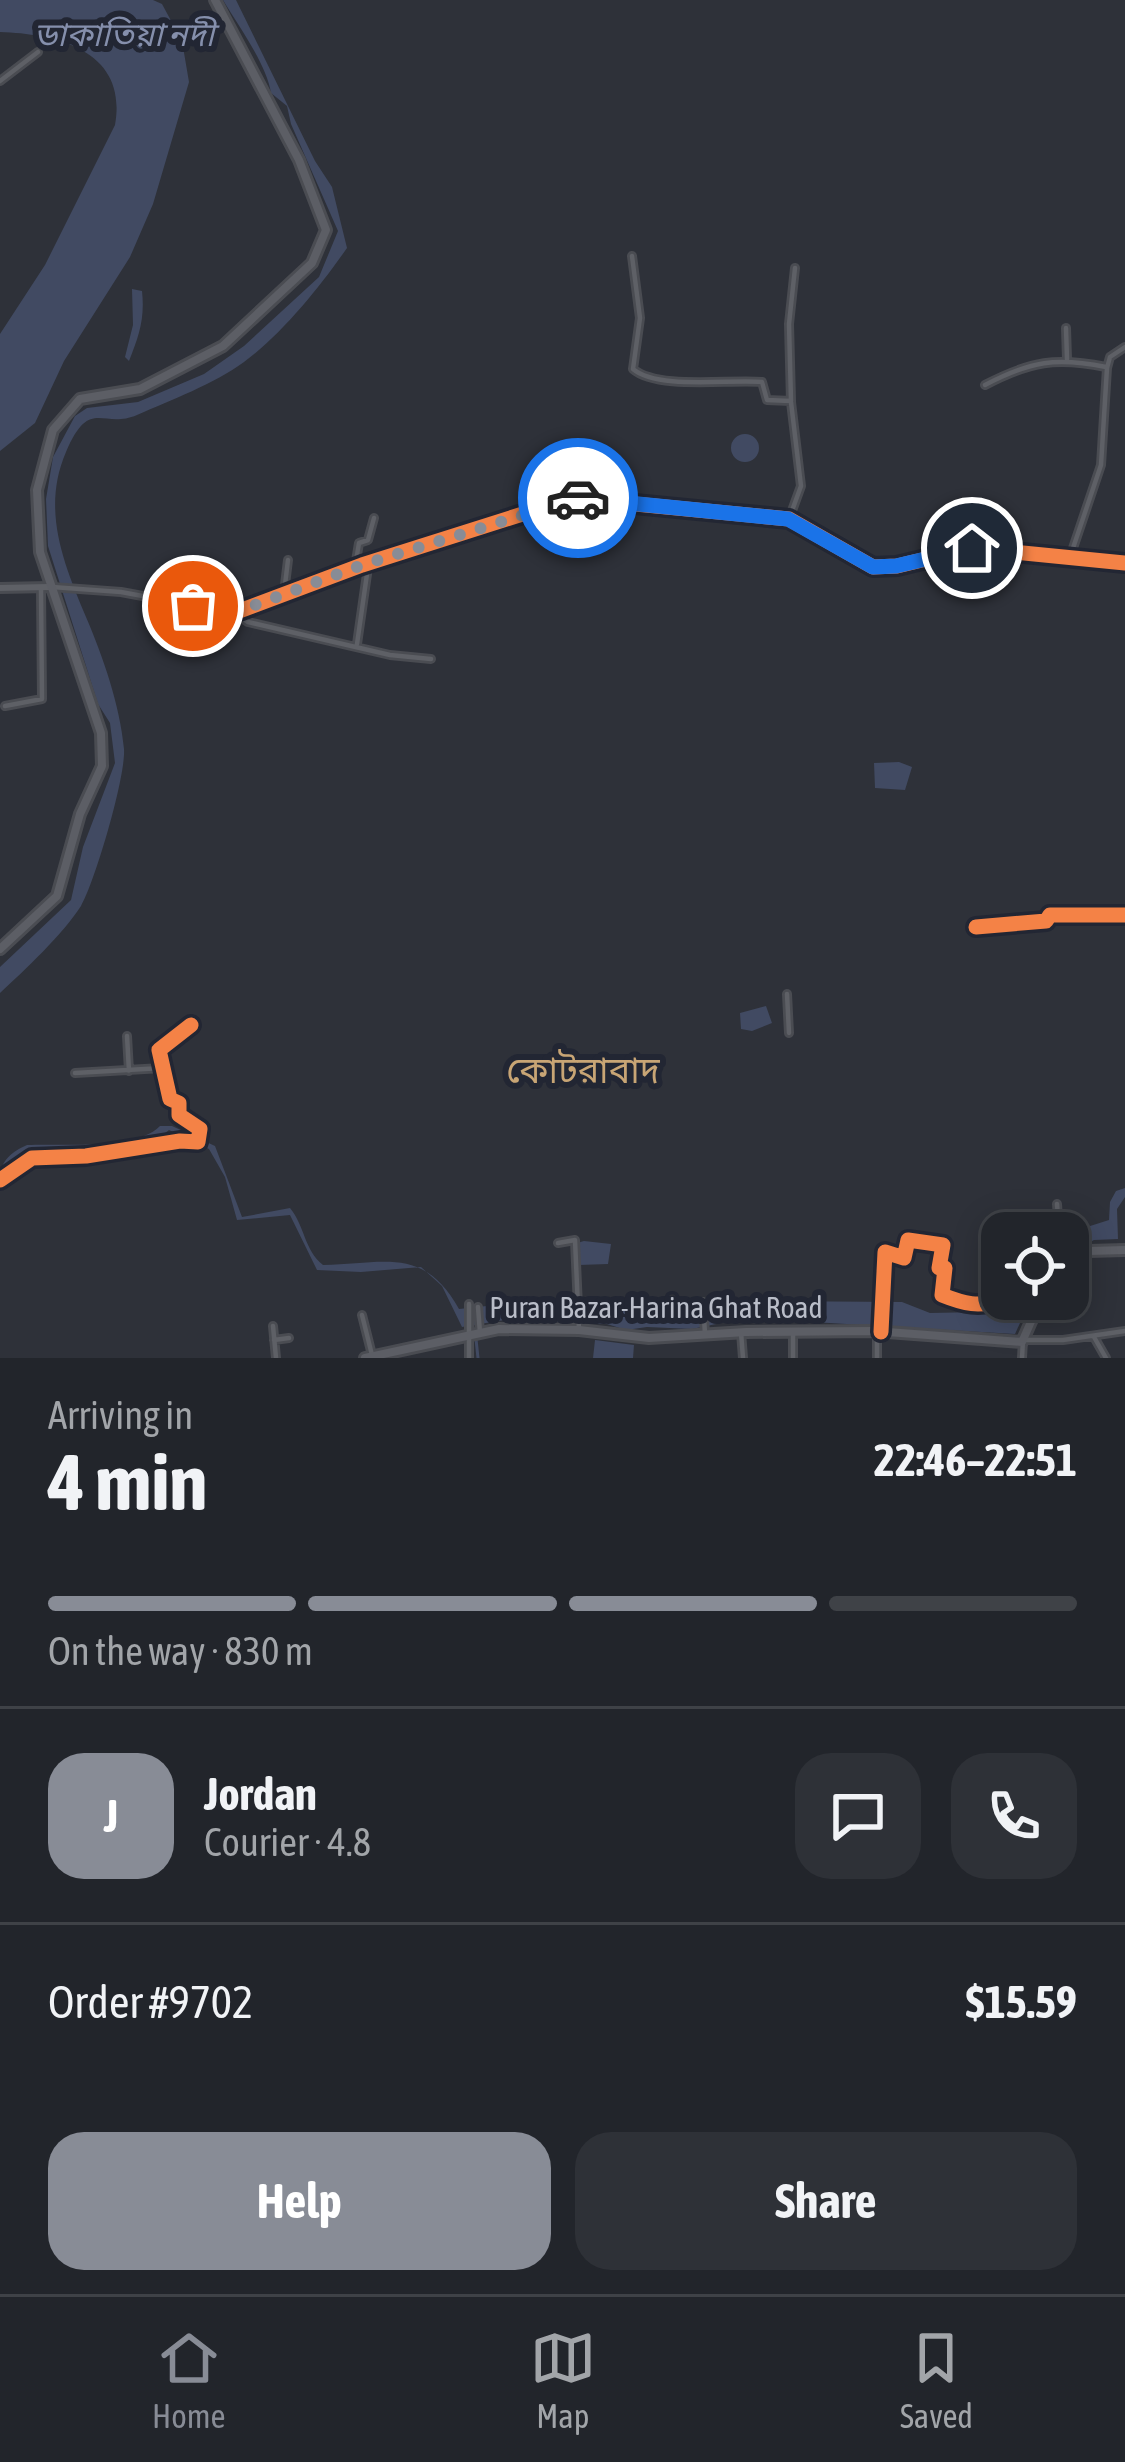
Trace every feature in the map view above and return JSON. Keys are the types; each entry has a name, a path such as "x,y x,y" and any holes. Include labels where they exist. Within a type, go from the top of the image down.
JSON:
{"main road":[{"path":"0,949 58,896 80,814 104,758 101,733 45,588 35,504 45,452 65,412 89,396 140,389 223,346 312,263 326,230 299,160 215,0"},
{"path":"1089,1251 1125,1250"},
{"path":"1023,1341 1032,1320"},
{"name":"Puran Bazar-Harina Ghat Road","path":"369,1357 499,1329 579,1330 621,1338 793,1331 1023,1341"}],"street":[{"path":"0,81 38,52"},
{"path":"632,256 640,318 631,363 640,375 705,382 757,381 765,385 767,400 791,401"},
{"path":"788,519 801,486 791,401 789,324 796,268"},
{"path":"1066,328 1067,359"},
{"path":"1070,557 1101,465 1107,368 1111,357 1125,347"},
{"path":"985,385 1014,370 1067,359 1107,368"},
{"path":"234,613 355,568 573,498 788,519 873,567 972,548 1125,563"},
{"path":"355,568 359,543 368,540 374,518"},
{"path":"284,593 287,560"},
{"path":"357,644 368,564"},
{"path":"0,588 121,592 234,613 248,622 400,656 431,658"},
{"path":"5,706 42,699 45,588"},
{"path":"976,927 1046,920 1050,915 1125,915"},
{"path":"787,994 789,1034"},
{"path":"0,1180 32,1158 198,1142 200,1129 179,1115 179,1103 170,1099 159,1050 191,1025"},
{"path":"128,1036 129,1071"},
{"path":"75,1073 162,1068"},
{"path":"1058,1204 1059,1212"},
{"path":"558,1244 575,1240 579,1330"},
{"path":"877,1358 885,1252 904,1258 908,1240 943,1245 942,1295 962,1304 981,1303"},
{"path":"704,1302 705,1334"},
{"path":"470,1304 474,1333"},
{"path":"469,1358 478,1306"},
{"path":"362,1315 369,1357"},
{"path":"272,1326 277,1358"},
{"path":"793,1331 793,1358"},
{"path":"1022,1358 1023,1341 1125,1331"},
{"path":"741,1332 743,1358"},
{"path":"1094,1336 1106,1358"},
{"path":"274,1340 290,1338"}],"water":[{"name":"ডাকাতিয়া নদী","path":"0,0 153,0 162,4 182,41 189,82 153,204 130,257 64,361 35,423 0,451 0,334 45,265 115,125 116,100 111,80 85,52 45,37 0,32"},
{"path":"223,0 236,0 332,187 347,248 300,309 244,362 137,415 90,420 66,452 55,495 58,536 110,682 122,732 123,763 109,829 81,906 0,993 0,967 71,900 83,847 115,763 110,723 98,704 48,546 46,499 53,457 75,416 87,408 138,402 204,374 244,346 319,277 338,231 287,106 271,93 258,58"},
{"path":"132,289 142,291 143,310 129,361 125,357 133,325"},
{"path":"745,434 755,438 759,448 755,458 745,462 735,458 731,448 735,438"},
{"path":"899,762 912,767 905,790 875,788 874,763"},
{"path":"766,1006 772,1023 752,1031 741,1029 740,1013"},
{"path":"160,1126 172,1126 215,1146 242,1217 290,1208 323,1265 384,1262 417,1267 317,1270 290,1215 237,1220 225,1177 209,1149 169,1130 156,1140 113,1150 38,1152 0,1177 8,1157 27,1145 117,1142 149,1134"},
{"path":"1125,1188 1117,1209 1118,1239 1089,1242 1089,1226 1109,1220 1116,1191"},
{"path":"577,1243 611,1244 608,1264 579,1265"},
{"path":"428,1273 446,1289 459,1309 532,1301 579,1301 614,1308 752,1301 902,1302 930,1313 981,1312 981,1320 1021,1320 1015,1334 745,1318 692,1329 626,1330 607,1324 504,1320 462,1327 442,1286"},
{"path":"595,1340 634,1345 633,1358 593,1358"}],"waterway":[{"path":"476,1339 478,1358"}],"cycle path":[{"path":"234,613 362,565 573,498 789,519 873,567 972,548 1125,563"},
{"path":"976,927 1046,921 1050,915 1125,915"},
{"path":"0,1180 32,1158 198,1142 200,1129 179,1115 179,1103 170,1099 159,1050 191,1025"},
{"path":"881,1332 885,1252 904,1258 908,1240 943,1245 942,1295 981,1303"}],"way so far":[{"path":"193,606 234,613 362,565 578,498"}],"district":[{"name":"কোটরাবাদ","path":"583,1070"}],"route":[{"path":"578,498 788,519 873,567 972,548"}]}
